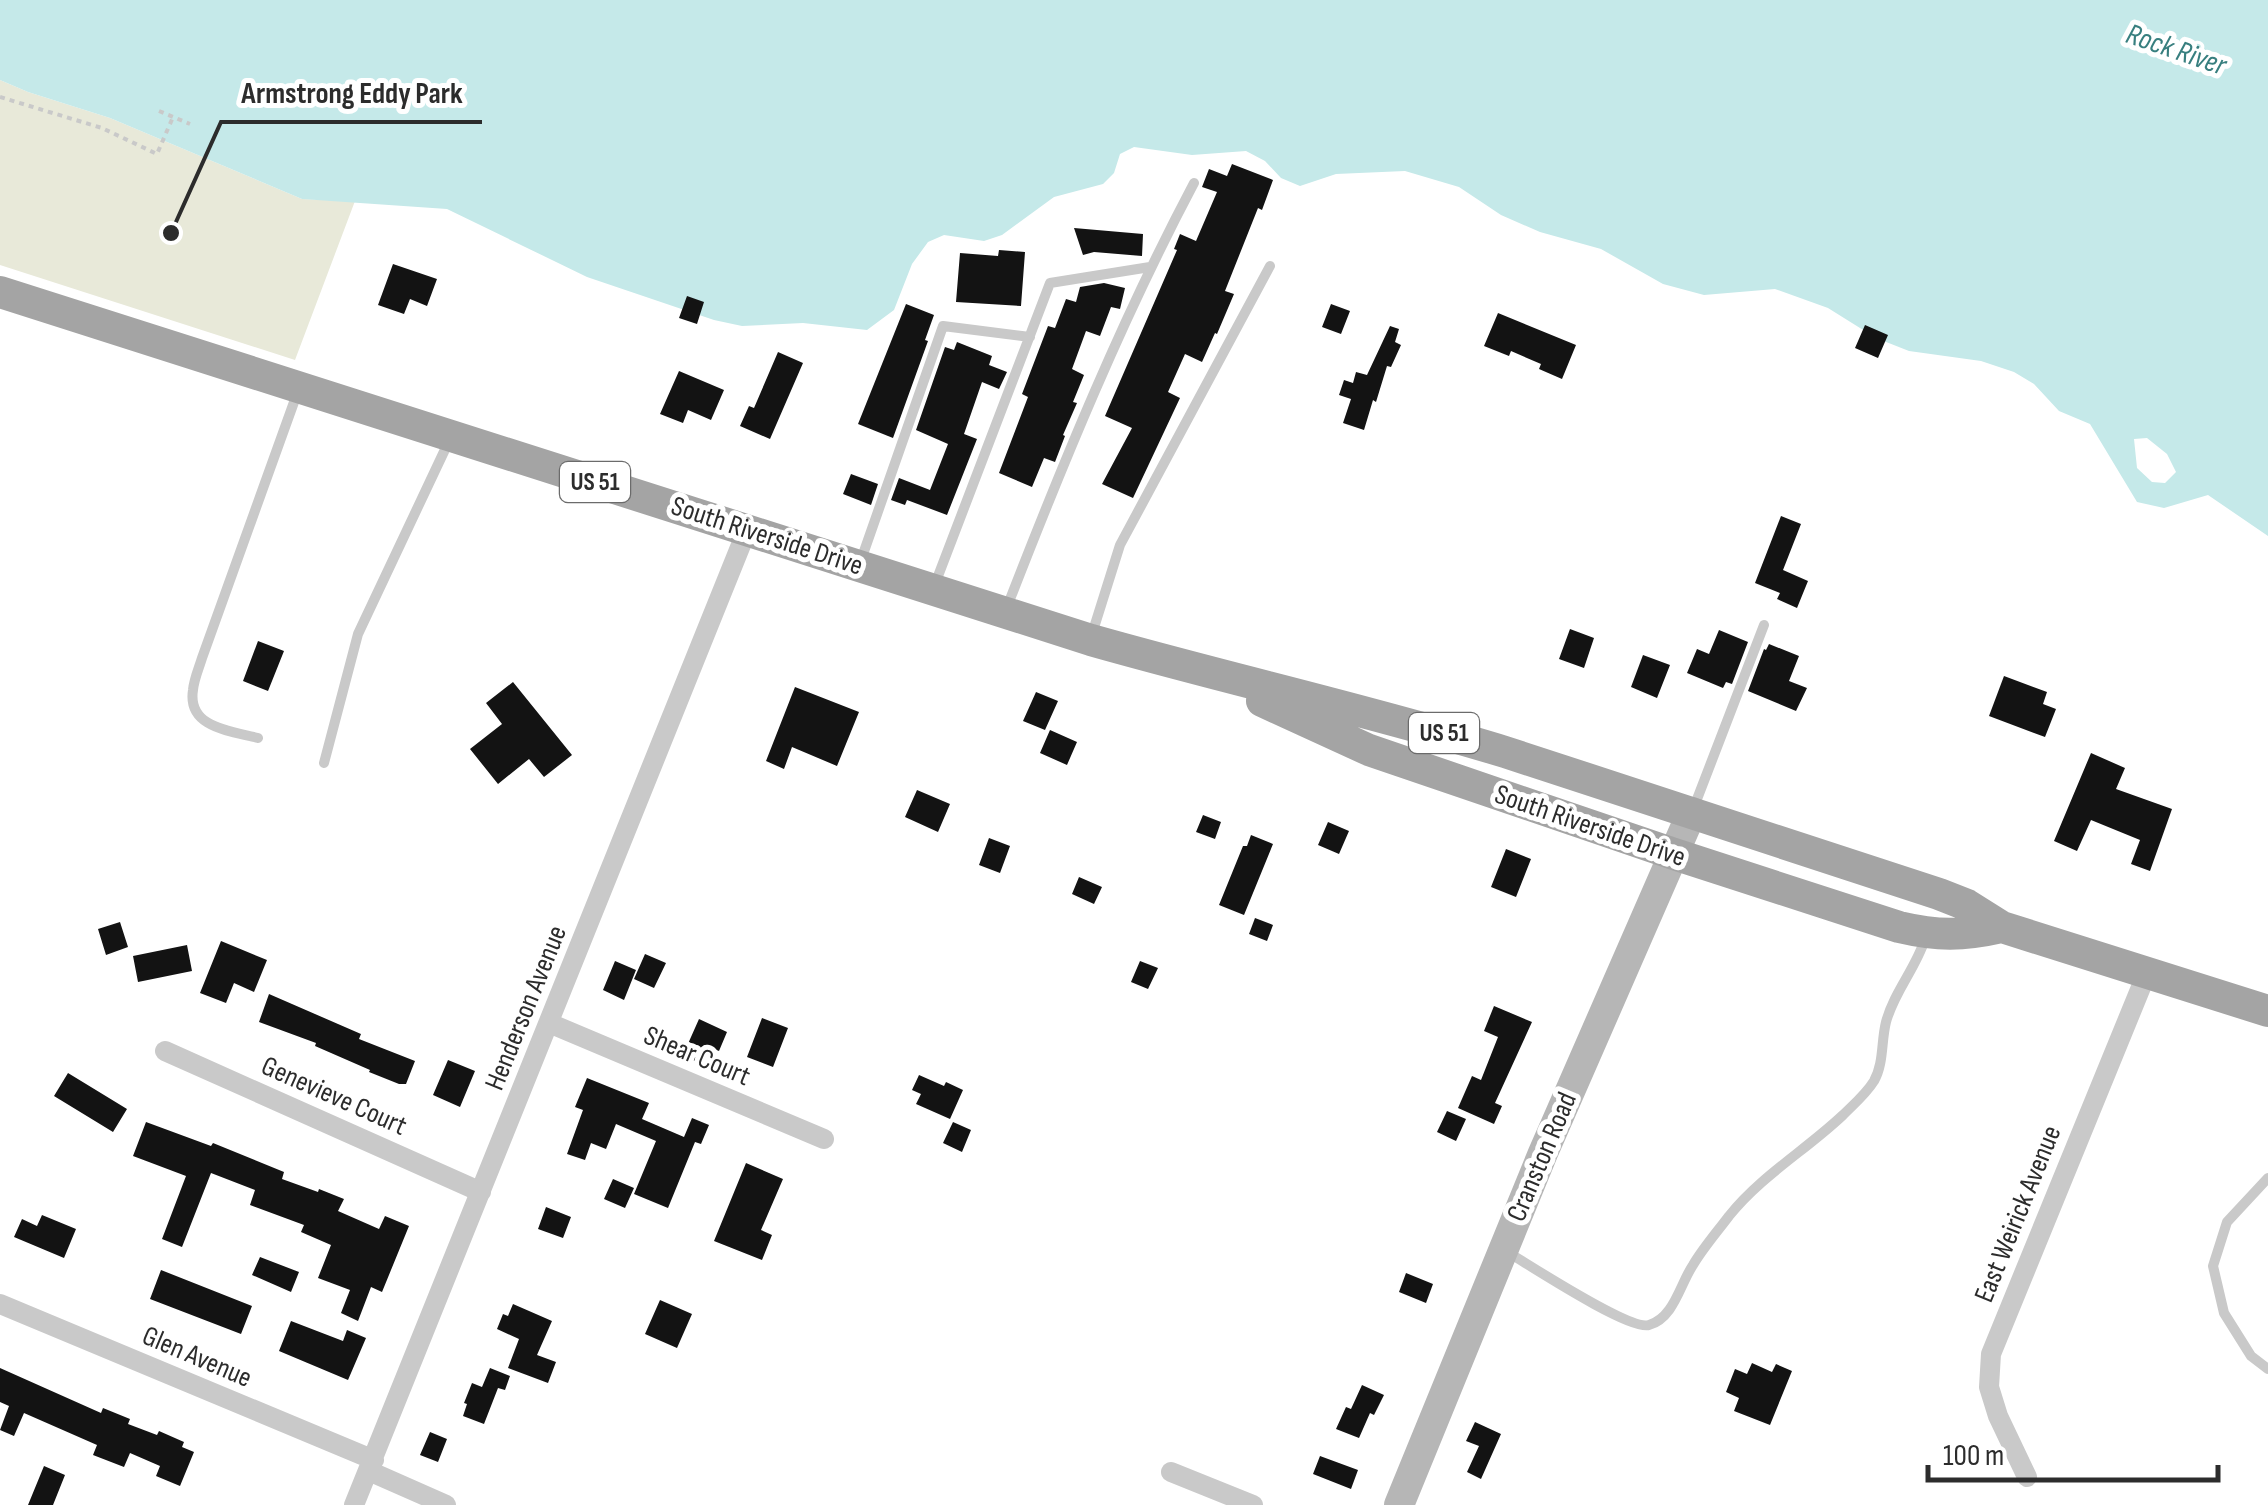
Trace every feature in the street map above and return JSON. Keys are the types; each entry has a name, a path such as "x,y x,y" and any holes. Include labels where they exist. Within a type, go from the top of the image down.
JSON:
{"main road":[{"name":"South Riverside Drive","path":"0,292 1090,640 1444,733 1939,894 1967,905 2002,928 2268,1011"},
{"name":"South Riverside Drive","path":"1192,668 1369,750 1674,854 1926,934 1952,935 2002,928"}],"street":[{"name":"Henderson Avenue","path":"354,1505 747,530"},
{"name":"Cranston Road","path":"1398,1505 1542,1153 1692,812"},
{"name":"East Weirick Avenue","path":"2027,1477 1998,1416 1989,1386 1991,1354 2146,974"},
{"name":"Shear Court","path":"550,1024 824,1140"},
{"name":"Genevieve Court","path":"164,1051 482,1192"},
{"name":"Glen Avenue","path":"0,1304 371,1466 446,1505"},
{"path":"1171,1472 1252,1505"}],"lane":[{"path":"1005,612 1150,267 1194,182"},
{"path":"1090,640 1120,544 1270,266"},
{"path":"933,589 1050,283 1150,267"},
{"path":"860,566 942,326 1030,337"},
{"path":"258,738 213,727 197,715 192,694 299,388"},
{"path":"324,763 358,634 452,436"},
{"path":"1692,812 1764,626"},
{"path":"1503,1250 1640,1326 1661,1318 1670,1309 1692,1265 1732,1213 1763,1180 1825,1132 1864,1095 1875,1079 1895,998 1926,934"},
{"path":"2268,1178 2227,1222 2213,1266 2224,1313 2251,1356 2268,1369"}],"path":[{"path":"0,98 102,128 157,154 174,117"},
{"path":"158,111 190,124"}],"green space":[{"path":"0,80 110,118 302,199 355,201 295,360 0,265"}],"water":[{"name":"Rock River","path":"0,0 2268,0 2268,536 2208,495 2164,508 2137,502 2090,424 2059,411 2034,384 2014,372 1981,361 1909,351 1876,338 1828,308 1775,289 1704,295 1663,284 1601,249 1540,232 1501,215 1459,187 1405,171 1336,174 1300,186 1281,178 1265,161 1246,151 1192,155 1134,147 1120,154 1114,173 1103,184 1054,197 1002,235 984,241 944,235 928,242 912,264 894,310 867,330 803,323 742,326 587,277 447,209 302,199 110,118 0,80","holes":["2147,438 2167,454 2176,472 2165,483 2152,482 2137,468 2134,439"]}],"building":[{"path":"1232,164 1273,180 1225,291 1234,294 1217,334 1202,362 1185,354 1168,392 1180,398 1133,498 1102,484 1132,428 1105,416 1177,250 1174,249 1180,234 1196,241 1217,192 1202,187 1209,169 1227,176"},
{"path":"1074,228 1143,234 1142,256 1094,252 1083,255"},
{"path":"999,250 1025,252 1021,306 956,302 960,253 998,256"},
{"path":"393,264 437,279 427,306 410,299 404,314 378,305"},
{"path":"1104,283 1125,288 1120,309 1111,307 1100,336 1086,331 1072,369 1084,375 1055,462 1044,458 1032,487 999,473 1028,397 1022,394 1048,326 1055,328 1066,299 1076,302 1080,287"},
{"path":"687,296 704,302 697,324 679,318"},
{"path":"906,304 934,315 893,438 858,424"},
{"path":"1331,304 1350,311 1341,334 1322,327"},
{"path":"1498,313 1576,345 1562,379 1539,369 1541,364 1511,351 1509,356 1484,346"},
{"path":"1865,325 1888,335 1878,358 1855,348"},
{"path":"1390,326 1399,329 1395,342 1401,345 1391,367 1387,366 1364,430 1343,423 1351,399 1339,395 1344,380 1353,383 1356,372 1367,375"},
{"path":"957,342 992,356 989,365 1007,372 999,389 982,382 964,434 977,439 947,515 907,500 905,505 891,500 899,478 930,490 948,444 916,430 945,347 954,350"},
{"path":"778,352 803,363 770,439 740,426 749,406 754,408"},
{"path":"679,371 724,390 711,420 688,410 683,423 660,414"},
{"path":"851,474 878,484 871,505 843,494"},
{"path":"1781,516 1801,524 1783,570 1808,581 1797,608 1777,599 1780,593 1755,583"},
{"path":"1570,629 1594,638 1584,668 1559,659"},
{"path":"1719,630 1748,642 1732,684 1726,682 1723,688 1687,673 1697,649 1709,654"},
{"path":"258,641 284,651 268,691 243,681"},
{"path":"1769,644 1799,656 1789,681 1807,688 1796,711 1748,691"},
{"path":"1643,655 1670,665 1657,698 1631,687"},
{"path":"2004,676 2047,692 2043,704 2056,709 2045,737 1989,716"},
{"path":"513,682 572,755 544,777 529,759 498,784 470,749 502,724 486,703"},
{"path":"795,687 859,712 837,766 792,747 784,769 766,761"},
{"path":"1036,692 1058,701 1045,730 1023,721"},
{"path":"1050,730 1077,742 1067,765 1040,753"},
{"path":"2091,753 2125,768 2116,789 2172,809 2150,871 2131,864 2140,840 2091,820 2077,851 2054,841"},
{"path":"917,790 950,804 938,832 905,817"},
{"path":"1203,815 1221,822 1215,839 1196,832"},
{"path":"1328,822 1349,831 1339,854 1318,845"},
{"path":"1251,835 1273,844 1244,915 1219,905"},
{"path":"989,838 1010,846 1000,873 979,865"},
{"path":"1506,849 1531,859 1516,897 1491,887"},
{"path":"1079,877 1102,887 1094,904 1072,894"},
{"path":"1255,918 1273,925 1267,941 1249,934"},
{"path":"120,922 128,947 106,955 98,929"},
{"path":"221,941 267,960 254,992 234,983 226,1003 200,993"},
{"path":"187,945 192,971 138,982 133,956"},
{"path":"645,954 666,963 654,988 634,979"},
{"path":"615,961 636,970 624,1000 603,990"},
{"path":"1140,961 1158,968 1148,989 1131,982"},
{"path":"269,994 361,1034 359,1039 415,1061 406,1084 369,1072 315,1046 316,1043 259,1022"},
{"path":"1494,1006 1532,1022 1495,1103 1502,1106 1494,1124 1458,1108 1472,1076 1481,1080 1498,1037 1484,1031"},
{"path":"762,1018 788,1028 773,1067 747,1057"},
{"path":"699,1019 727,1032 719,1051 704,1045 697,1062 683,1055"},
{"path":"448,1060 475,1071 460,1107 433,1095"},
{"path":"68,1073 127,1109 113,1132 54,1096"},
{"path":"919,1075 963,1090 950,1119 916,1104 921,1094 912,1090"},
{"path":"587,1078 649,1103 642,1119 684,1137 692,1118 709,1125 701,1144 695,1142 668,1208 634,1194 656,1141 616,1124 606,1149 591,1143 585,1160 567,1154 583,1110 575,1107"},
{"path":"1447,1111 1466,1119 1456,1141 1437,1132"},
{"path":"146,1122 211,1146 213,1143 284,1172 282,1179 344,1199 338,1211 379,1229 385,1216 409,1226 382,1292 371,1287 358,1321 341,1313 350,1290 318,1278 331,1245 301,1232 304,1225 250,1205 255,1190 211,1173 182,1247 162,1239 186,1176 133,1156"},
{"path":"953,1122 971,1130 962,1152 943,1143"},
{"path":"746,1163 783,1179 761,1230 772,1235 762,1260 714,1241"},
{"path":"613,1179 634,1188 625,1208 604,1199"},
{"path":"546,1207 571,1217 563,1238 538,1229"},
{"path":"42,1215 76,1229 64,1258 14,1237 22,1219 37,1226"},
{"path":"260,1257 299,1272 291,1292 252,1275"},
{"path":"161,1270 252,1306 241,1334 150,1299"},
{"path":"1406,1273 1433,1284 1426,1303 1399,1292"},
{"path":"660,1300 692,1314 677,1348 645,1334"},
{"path":"513,1304 552,1321 537,1355 556,1362 548,1383 508,1368 519,1339 497,1329 503,1314 508,1316"},
{"path":"291,1321 343,1341 347,1330 366,1338 348,1380 279,1351"},
{"path":"1752,1363 1772,1372 1776,1364 1792,1371 1770,1425 1734,1411 1739,1398 1726,1392 1735,1369 1747,1374"},
{"path":"0,1368 101,1413 103,1408 130,1419 128,1424 184,1442 182,1447 194,1452 180,1486 156,1476 160,1466 130,1453 124,1467 93,1455 97,1445 24,1413 14,1436 0,1430 9,1406 0,1402"},
{"path":"490,1368 510,1376 505,1390 498,1388 484,1424 463,1416 467,1404 464,1403 472,1383 482,1387"},
{"path":"1362,1385 1384,1395 1374,1415 1370,1413 1359,1438 1336,1429"},
{"path":"1475,1422 1501,1434 1481,1479 1467,1472 1479,1446 1466,1441"},
{"path":"430,1432 447,1439 438,1462 420,1455"},
{"path":"1320,1456 1358,1470 1351,1489 1313,1474"},
{"path":"44,1466 65,1475 53,1505 28,1505"}],"place":[{"name":"Armstrong Eddy Park","path":"171,233"}]}
